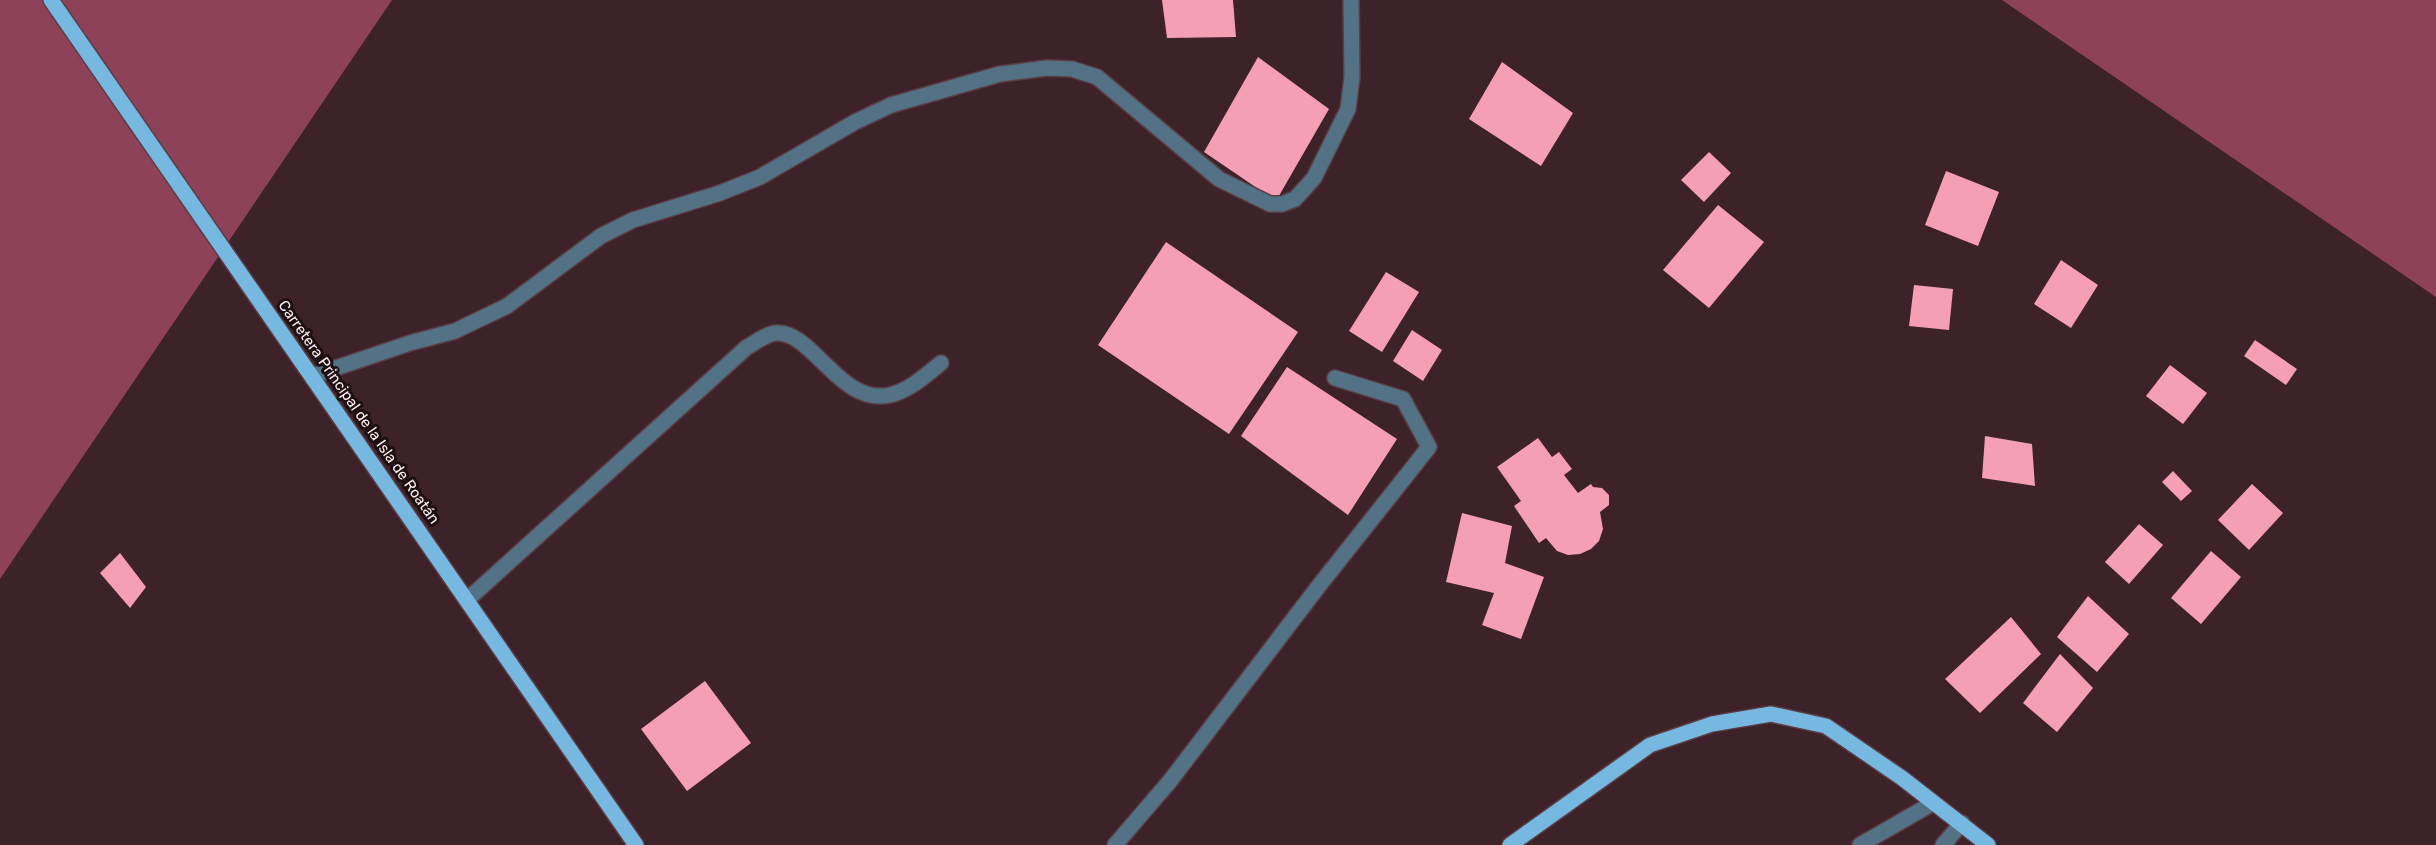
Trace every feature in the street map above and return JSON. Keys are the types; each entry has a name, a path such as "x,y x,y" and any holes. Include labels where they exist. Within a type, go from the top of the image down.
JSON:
{"main road":[{"name":"Carretera Principal de la Isla de Roatán","path":"51,0 636,845"},
{"path":"1510,845 1650,745 1712,724 1771,714 1826,726 1902,778 1988,845"}],"street":[{"path":"312,376 410,342 455,331 507,306 601,236 633,220 720,193 760,177 855,122 891,105 1000,74 1047,68 1072,69 1097,77 1219,179 1270,204 1282,204 1295,198 1314,178 1348,109 1352,77 1351,0"},
{"path":"467,600 747,347 763,338 777,333 794,337 857,392 874,396 890,395 907,389 941,363"},
{"path":"1115,845 1170,781 1318,587 1429,447 1403,399 1335,378"},
{"path":"1860,845 1933,804"},
{"path":"1943,845 1962,823"}],"shaded area":[{"path":"0,0 392,0 0,579"},
{"path":"2002,0 2436,0 2436,297"}],"building":[{"path":"1162,0 1233,0 1236,37 1167,38"},
{"path":"1258,57 1329,109 1276,201 1204,152"},
{"path":"1502,62 1573,113 1541,166 1469,119"},
{"path":"1709,152 1731,173 1704,202 1681,180"},
{"path":"1946,171 1999,192 1978,246 1925,225"},
{"path":"1718,205 1764,242 1709,308 1663,270"},
{"path":"1166,242 1298,332 1229,434 1098,345"},
{"path":"2061,260 2098,285 2071,328 2034,304"},
{"path":"1386,272 1419,292 1382,352 1349,331"},
{"path":"1914,285 1953,289 1949,330 1909,326"},
{"path":"1412,330 1442,350 1423,381 1393,361"},
{"path":"2255,340 2297,369 2286,385 2244,356"},
{"path":"2170,365 2207,393 2183,424 2146,396"},
{"path":"1287,367 1397,439 1348,515 1241,436"},
{"path":"1985,436 2032,444 2035,486 1982,478"},
{"path":"1538,438 1552,457 1559,452 1572,469 1564,475 1578,493 1591,484 1593,487 1602,488 1609,495 1609,505 1600,512 1603,529 1599,541 1591,549 1580,554 1568,555 1557,551 1546,538 1539,543 1514,506 1521,501 1497,467"},
{"path":"2173,471 2192,491 2181,501 2162,482"},
{"path":"2252,484 2283,513 2249,550 2218,520"},
{"path":"1462,513 1512,526 1505,563 1544,577 1521,639 1482,625 1494,593 1446,582"},
{"path":"2139,524 2163,545 2129,584 2105,562"},
{"path":"2211,551 2241,577 2201,624 2171,598"},
{"path":"120,553 146,587 130,608 100,573"},
{"path":"2088,596 2129,634 2097,672 2057,637"},
{"path":"2011,617 2041,654 1980,713 1945,679"},
{"path":"2060,654 2093,688 2057,732 2023,703"},
{"path":"705,681 751,743 687,791 641,729"}]}
